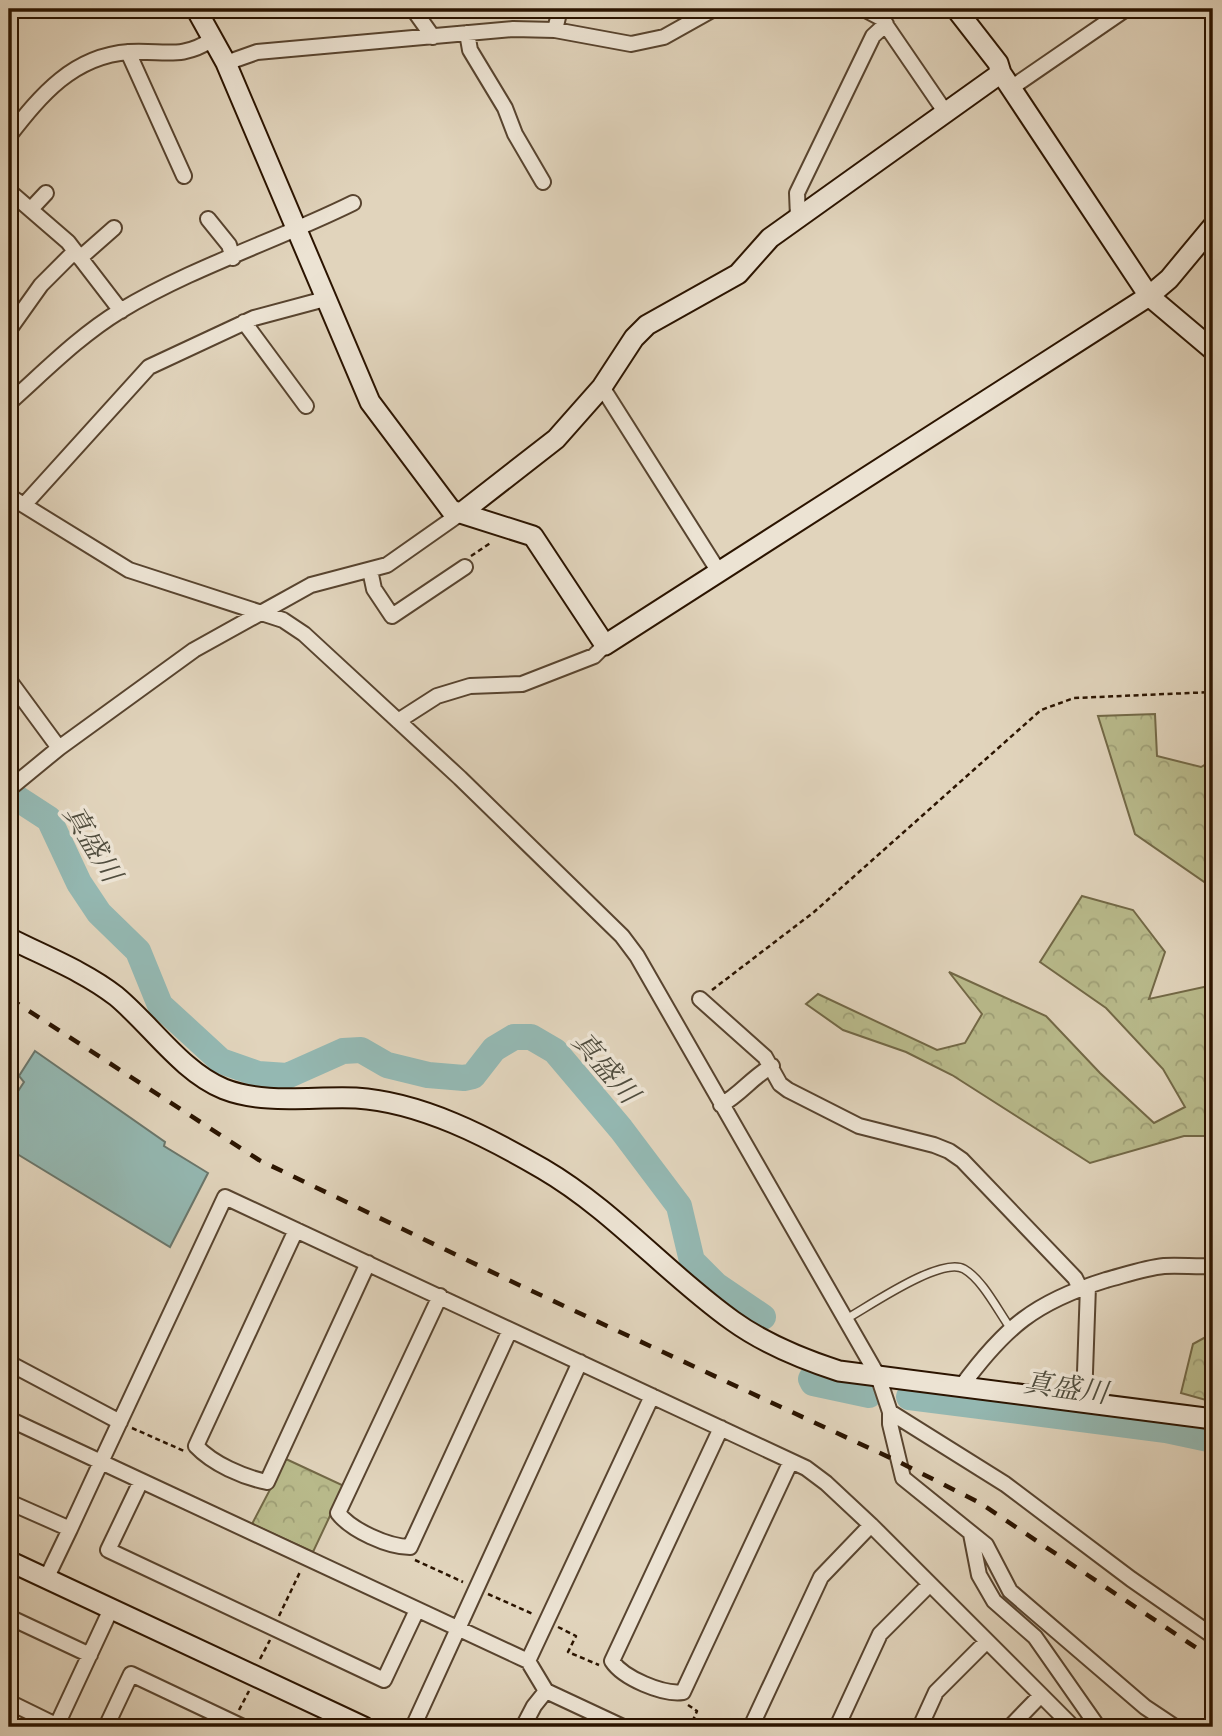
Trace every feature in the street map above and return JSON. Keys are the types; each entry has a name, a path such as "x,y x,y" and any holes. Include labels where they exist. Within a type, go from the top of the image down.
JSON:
{"street":[{"path":"196,9 226,63 295,232 370,402 452,510 533,536 605,645"},
{"path":"413,9 433,37"},
{"path":"555,30 560,9"},
{"path":"226,63 257,52 513,29 555,30 601,40 647,42 664,37 714,9"},
{"path":"864,9 881,18 886,24 946,113"},
{"path":"956,9 998,63 1006,81 1149,296 1213,350"},
{"path":"11,784 194,650 312,585 370,570 403,556 556,439 602,387 634,338 647,325 738,274 769,238 946,113 1006,81 1126,9"},
{"path":"798,217 797,193 873,36 886,24"},
{"path":"467,33 470,50 505,108 515,134 543,183"},
{"path":"9,136 42,95 66,75 94,59 128,52 193,52 213,39"},
{"path":"128,52 184,176"},
{"path":"9,191 78,254 121,311"},
{"path":"31,209 46,193"},
{"path":"9,403 85,336 121,311 353,203"},
{"path":"208,219 229,245 233,258"},
{"path":"398,721 437,696 470,686 507,687 522,684 594,656 605,645 1149,296 1169,279 1213,226"},
{"path":"9,330 41,285 114,228"},
{"path":"24,505 149,367 244,323 325,299"},
{"path":"244,323 306,406"},
{"path":"602,387 719,572"},
{"path":"9,496 129,570 283,620 304,634 622,936 637,956 878,1376 890,1412 903,1478 986,1545 1010,1591 1145,1707 1175,1727"},
{"path":"370,570 374,589 392,616 465,567"},
{"path":"9,680 59,748"},
{"path":"9,938 104,988 216,1085 259,1096 357,1098 411,1108 466,1130 542,1169 572,1188 692,1289 744,1328 808,1361 839,1371 1213,1419"},
{"path":"700,999 708,1010 753,1046 772,1066 780,1084 788,1090 859,1126 934,1144 962,1160 1084,1287 1084,1401"},
{"path":"722,1105 740,1093 755,1075 772,1066"},
{"path":"46,1579 225,1197 791,1461 826,1483 871,1525 1073,1727"},
{"path":"296,1230 196,1446 205,1455 252,1479 267,1482 368,1263"},
{"path":"961,1387 1011,1329 1037,1307 1084,1287 1163,1266 1213,1266"},
{"path":"440,1296 338,1513 345,1522 398,1547 410,1547 510,1331"},
{"path":"413,1727 580,1362"},
{"path":"9,1363 120,1422"},
{"path":"528,1661 652,1396"},
{"path":"890,1412 1005,1484 1213,1636"},
{"path":"9,1419 528,1661 547,1691 623,1727"},
{"path":"721,1428 612,1661 618,1669 670,1694 683,1692 791,1461"},
{"path":"141,1481 108,1550 384,1680 417,1610"},
{"path":"9,1502 70,1530"},
{"path":"751,1727 821,1577 871,1525"},
{"path":"971,1534 979,1575 994,1601 1035,1637 1098,1727"},
{"path":"9,1561 364,1727"},
{"path":"837,1727 880,1634 930,1584"},
{"path":"9,1702 58,1727 111,1609"},
{"path":"9,1617 90,1655"},
{"path":"920,1727 936,1692 987,1642"},
{"path":"106,1727 131,1674 240,1722"},
{"path":"523,1727 534,1706 547,1691"},
{"path":"1010,1727 1041,1695"}],"lane":[{"path":"846,1319 925,1274 955,1267 962,1268 973,1277 1011,1329"}],"path":[{"path":"465,567 465,561 499,536"},
{"path":"700,999 814,912 1041,710 1074,698 1213,692"},
{"path":"120,1422 185,1451"},
{"path":"275,1623 306,1559"},
{"path":"412,1560 542,1618"},
{"path":"552,1624 576,1636 568,1652 603,1666"},
{"path":"258,1665 272,1634"},
{"path":"240,1722 251,1686"},
{"path":"685,1704 697,1711 690,1727"}],"green space":[{"path":"1155,714 1157,756 1201,767 1213,760 1213,888 1135,834 1098,716"},
{"path":"1082,896 1133,910 1165,952 1149,999 1213,985 1213,1136 1184,1136 1090,1163 952,1075 906,1052 843,1030 806,1004 818,994 937,1050 965,1043 982,1014 949,972 1046,1016 1100,1073 1154,1123 1185,1107 1163,1069 1106,1008 1040,962"},
{"path":"1213,1333 1213,1402 1181,1393 1193,1344"},
{"path":"286,1459 344,1486 313,1552 252,1524"}],"water":[{"path":"35,1051 165,1142 164,1146 208,1173 170,1247 9,1149 9,1105 24,1082 19,1076"}],"waterway":[{"name":"真盛川","path":"9,793 49,819 79,883 99,913 138,951 160,1005 221,1061 258,1074 287,1076 343,1051 361,1050 387,1065 428,1075 464,1078 473,1076 494,1049 514,1037 531,1037 555,1051 621,1129 679,1206 692,1261 716,1285 763,1317"},
{"name":"真盛川","path":"811,1379 813,1383 869,1395"},
{"name":"真盛川","path":"909,1397 1166,1430 1213,1440"}],"railway":[{"path":"9,998 259,1160 519,1285 897,1461 980,1503 1213,1659"}]}
